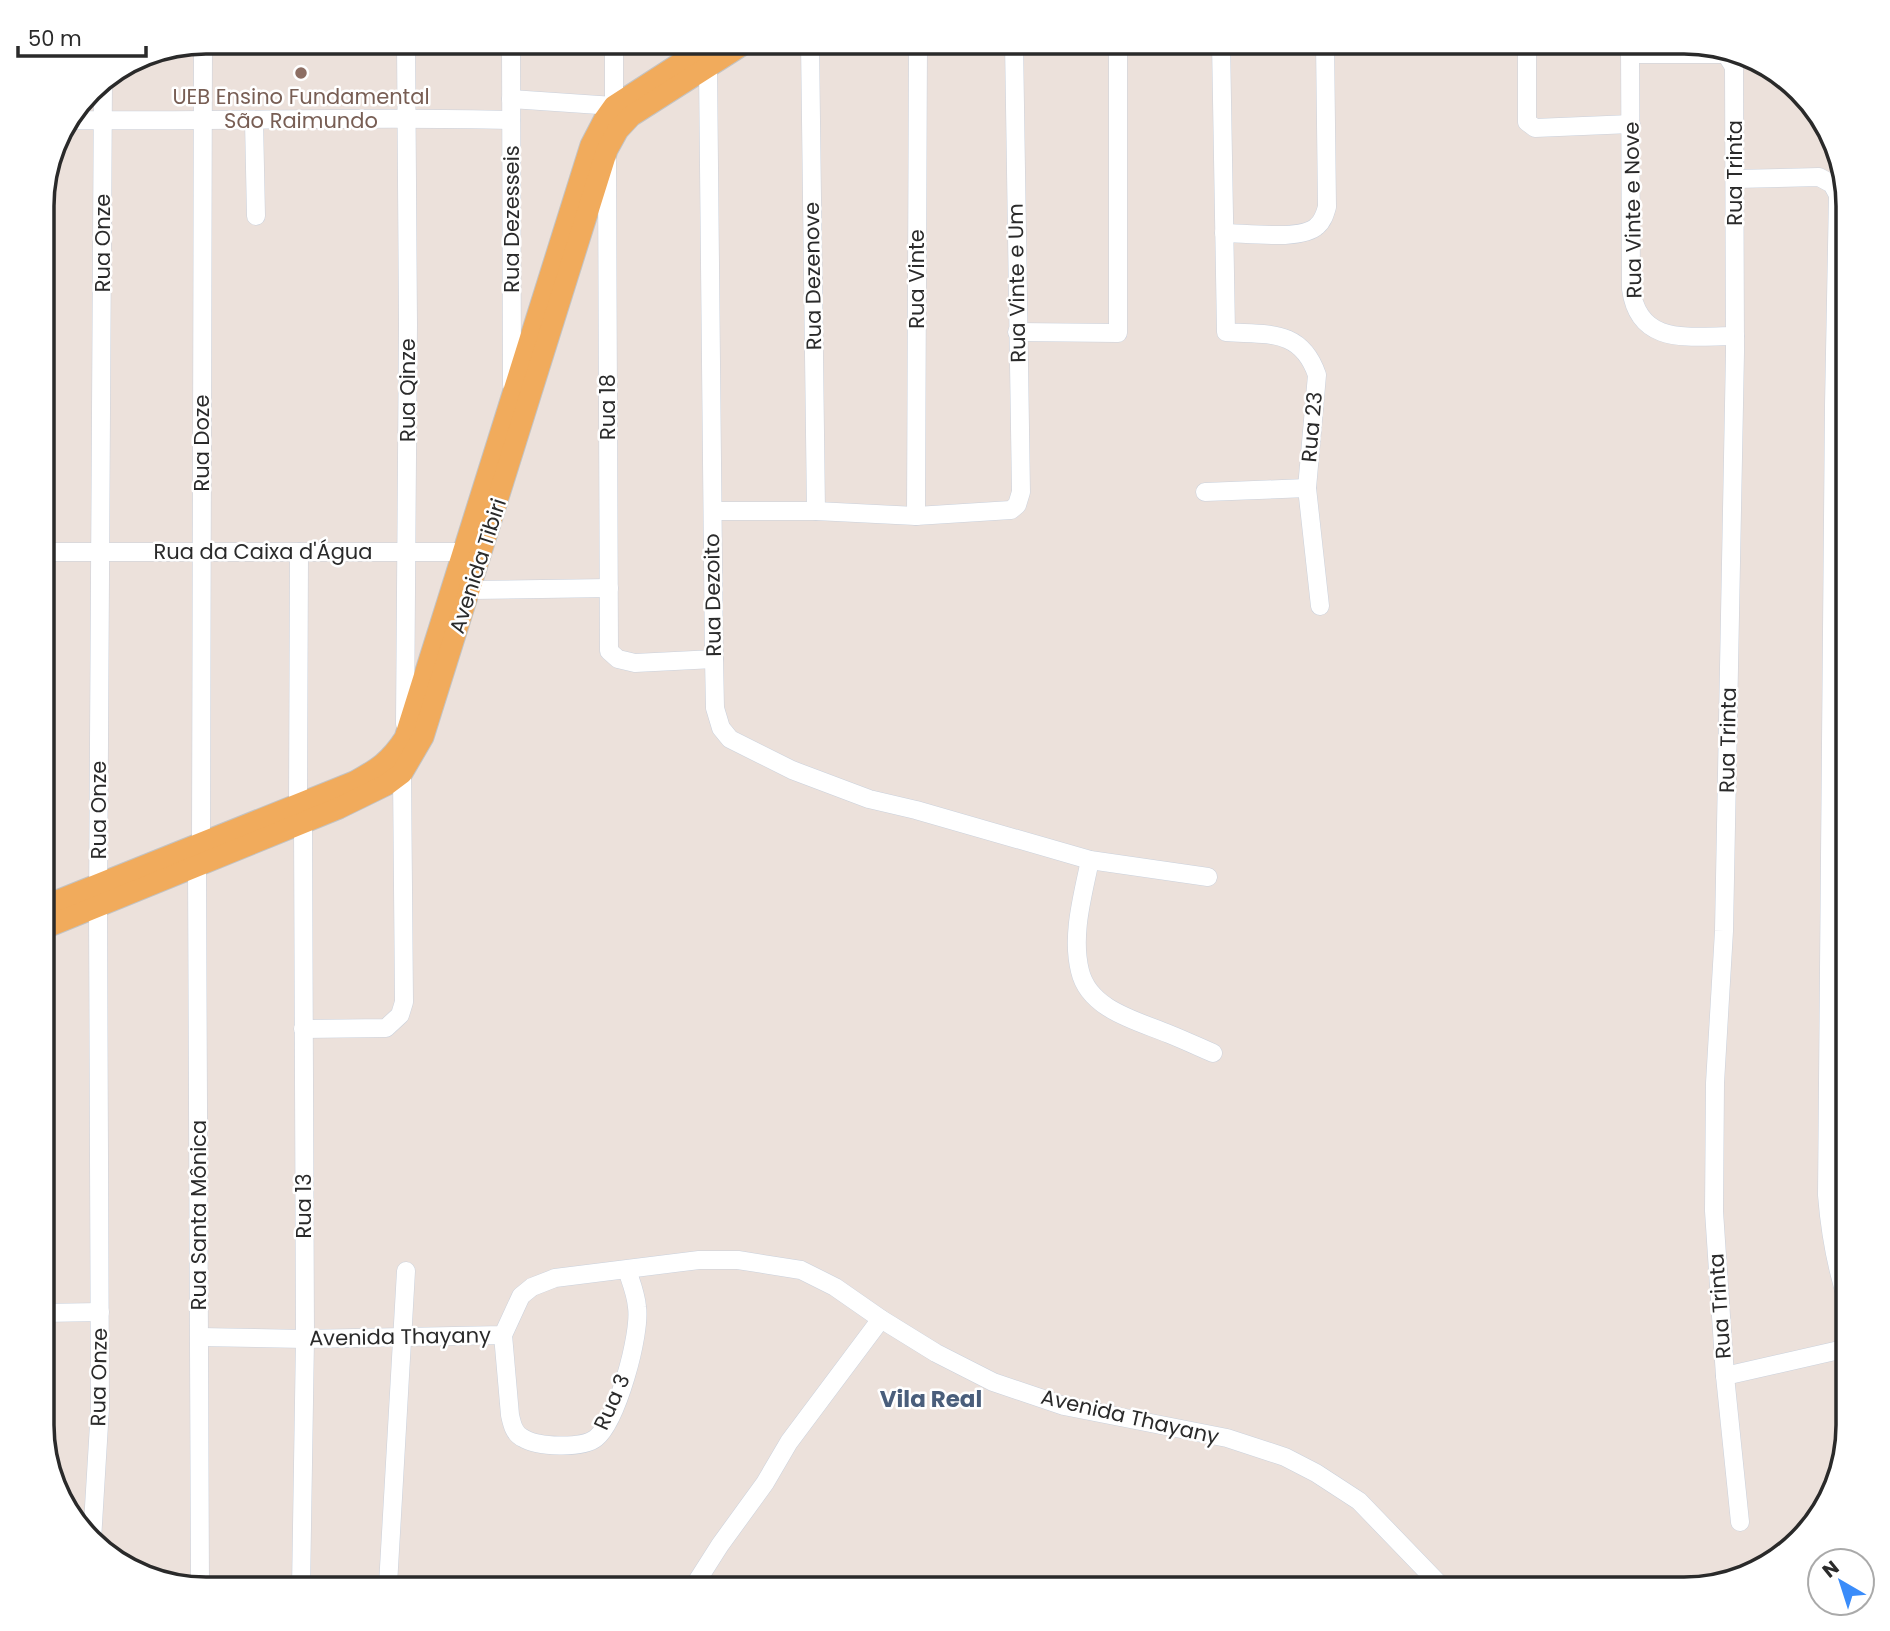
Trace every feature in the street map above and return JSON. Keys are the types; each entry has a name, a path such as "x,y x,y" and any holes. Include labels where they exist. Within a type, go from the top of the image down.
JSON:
{"main road":[{"name":"Avenida Tibiri","path":"55,924 197,866 301,814 380,768 393,756 405,738 473,552 599,148 604,120 614,106 692,55"},
{"name":"Avenida Tibiri","path":"55,902 201,844 378,789 402,773 423,737 471,590 473,552 512,397 599,148 631,116 727,55"}],"street":[{"name":"Rua Vinte e Um","path":"916,516 1001,511 1014,508 1021,492 1014,54"},
{"path":"1017,332 1118,333 1118,54"},
{"path":"1221,54 1224,233 1302,233 1320,225 1327,207 1325,54"},
{"path":"1527,54 1527,122 1531,126 1631,124"},
{"name":"Rua Vinte e Nove","path":"1630,54 1631,289 1638,315 1648,326 1659,332 1680,336 1735,336"},
{"name":"Rua Doze","path":"201,844 203,55"},
{"name":"Rua Qinze","path":"405,738 406,55"},
{"name":"Rua Dezesseis","path":"511,55 512,397"},
{"path":"511,99 614,106 614,55"},
{"name":"Rua Dezenove","path":"810,55 816,511"},
{"name":"Rua Vinte","path":"916,516 918,55"},
{"name":"Rua Trinta","path":"1731,62 1734,67 1735,336 1724,931 1715,1083 1714,1211 1725,1376 1740,1522"},
{"name":"Rua Dezoito","path":"708,67 714,659 715,708 721,728 730,739 751,751 792,770 869,799 1090,860 1208,877"},
{"name":"Rua Onze","path":"93,1525 100,1408 98,907 103,95"},
{"path":"81,120 203,122 406,117 511,120"},
{"path":"254,121 256,216"},
{"name":"Rua 18","path":"599,148 609,650 618,659 635,663 714,659"},
{"path":"1735,179 1819,177 1834,186"},
{"name":"Rua 23","path":"1224,233 1226,332 1274,335 1290,339 1308,354 1317,375 1307,488 1320,606"},
{"path":"1205,492 1307,488"},
{"path":"712,511 816,511 916,516"},
{"name":"Rua da Caixa d'Água","path":"55,552 473,552"},
{"name":"Rua 13","path":"299,552 305,1339 301,1577"},
{"path":"471,590 609,588"},
{"path":"1836,670 1827,1195 1836,1261"},
{"path":"303,1029 377,1030 386,1028 400,1015 404,1002 402,773"},
{"name":"Rua Santa Mônica","path":"200,1576 197,866 201,844"},
{"path":"1090,860 1078,923 1077,947 1080,973 1085,983 1105,1005 1122,1015 1213,1053"},
{"path":"1829,1042 1836,1042"},
{"name":"Avenida Thayany","path":"200,1337 305,1339 503,1335 521,1296 532,1287 555,1278 698,1260 738,1260 772,1264 801,1270 835,1287 936,1353 993,1381 1063,1406 1227,1438 1285,1457 1317,1473 1359,1502 1432,1577"},
{"name":"Rua 3","path":"503,1335 510,1416 518,1434 523,1439 558,1446 581,1445 594,1440 607,1424 636,1339 638,1306 627,1270"},
{"path":"388,1577 406,1271"},
{"path":"55,1312 100,1312"},
{"path":"700,1577 765,1483 789,1442 881,1319"},
{"path":"1725,1376 1836,1351"}],"place":[{"name":"UEB Ensino Fundamental São Raimundo","path":"301,73"}],"district":[{"name":"Vila Real","path":"931,1399"}]}
